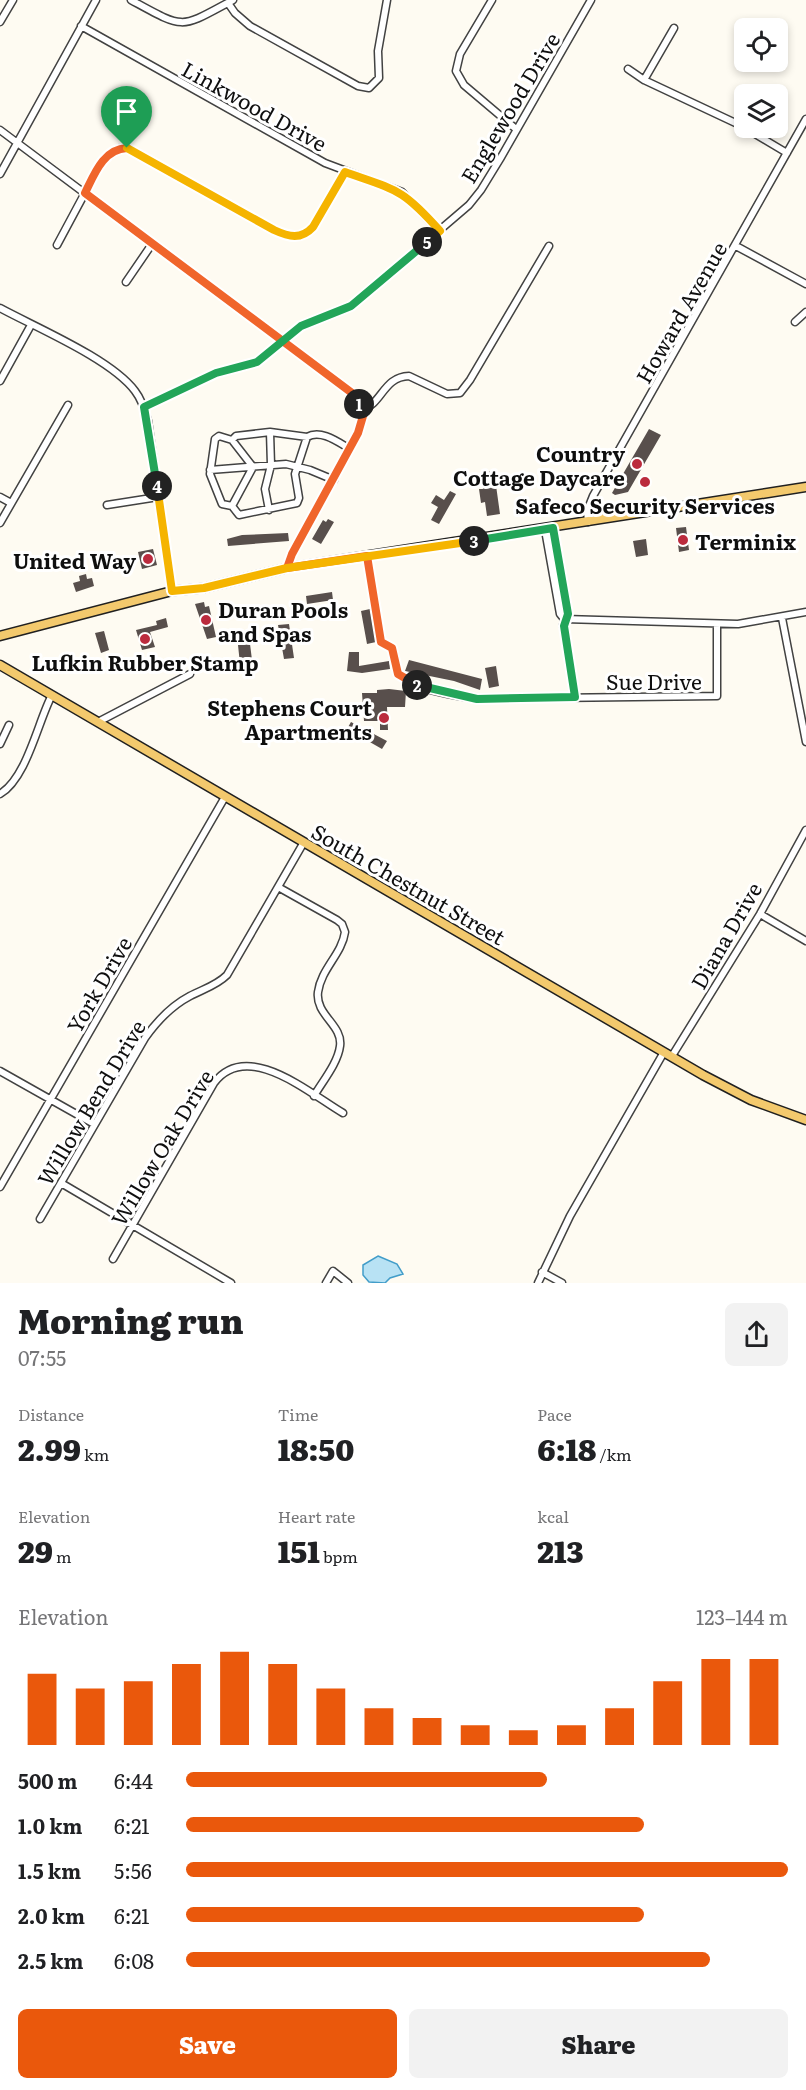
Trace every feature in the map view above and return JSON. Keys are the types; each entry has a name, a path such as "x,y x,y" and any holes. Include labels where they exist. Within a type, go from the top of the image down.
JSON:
{"main road":[{"path":"0,636 172,591 204,588 287,568 549,529 806,487"},
{"name":"South Chestnut Street","path":"0,665 668,1054 751,1100 806,1120"}],"street":[{"path":"0,22 13,0"},
{"path":"0,174 96,0"},
{"path":"130,0 162,17 183,24 231,1 235,14 250,26 358,86 369,88 379,78 378,51 387,0"},
{"path":"492,0 460,54 456,71 464,85 516,129"},
{"name":"Englewood Drive","path":"144,407 216,373 257,362 311,320 351,306 440,231 481,190 591,0"},
{"name":"Linkwood Drive","path":"81,26 345,172 381,182 402,192 440,231"},
{"path":"645,80 674,28"},
{"path":"628,69 645,80 734,122"},
{"name":"Howard Avenue","path":"588,522 589,505 593,496 806,119"},
{"path":"0,130 352,393 362,411 362,423 334,480 292,554 287,568"},
{"path":"763,138 788,153"},
{"path":"57,245 107,155 120,148 127,148 274,230 295,237 307,233 313,227 345,172"},
{"path":"126,282 152,244"},
{"path":"362,411 371,407 390,382 402,376 409,376 447,394 460,393 471,380 549,246"},
{"path":"736,246 806,284"},
{"path":"0,308 119,375 135,390 144,407 172,591"},
{"path":"795,322 806,312"},
{"path":"0,381 31,325"},
{"path":"0,523 68,405"},
{"path":"232,440 236,436 270,432 307,437 311,434 325,436 350,449"},
{"path":"268,510 265,489 271,465 270,432"},
{"path":"253,467 232,440 219,436 214,439 210,470 219,501 225,506 232,506 241,516 299,501 295,474 307,437"},
{"path":"210,470 271,465 297,466 334,480"},
{"path":"232,506 253,467"},
{"path":"0,497 11,503"},
{"path":"107,505 158,497"},
{"path":"549,529 568,614 564,619 575,697"},
{"name":"Sue Drive","path":"367,556 381,642 392,648 398,674 423,687 477,699 717,696 717,624"},
{"path":"564,619 717,624 761,622 806,612"},
{"path":"782,618 806,742"},
{"path":"98,722 190,674"},
{"path":"0,794 10,784 37,738 45,709 52,695"},
{"path":"0,744 9,725"},
{"name":"York Drive","path":"0,1187 225,797"},
{"name":"Diana Drive","path":"538,1283 570,1216 668,1054 760,914 806,830"},
{"name":"Willow Bend Drive","path":"40,1219 155,1024 175,1006 220,982 226,975 304,842"},
{"path":"278,887 337,920 345,932 322,976 318,995 323,1014 339,1036 340,1047 314,1096"},
{"path":"760,914 806,940"},
{"name":"Willow Oak Drive","path":"113,1259 214,1083 225,1071 241,1065 260,1066 343,1113"},
{"path":"0,1071 94,1124"},
{"path":"61,1183 228,1282"},
{"path":"326,1283 333,1271 348,1283"},
{"path":"542,1272 562,1283"}],"water":[{"path":"378,1256 397,1264 403,1274 390,1278 385,1283 369,1282 363,1275 363,1265"}],"building":[{"name":"Country Cottage Daycare","path":"649,429 661,435 628,492 615,495 612,493"},
{"path":"494,471 500,514 487,516 485,502 481,503 479,489 483,489 481,473"},
{"path":"450,491 456,494 439,524 431,520 438,507 431,503 436,495 444,500"},
{"path":"328,519 334,522 321,544 312,539 323,520 326,522"},
{"name":"Terminix","path":"686,527 689,550 679,552 676,528"},
{"path":"288,533 289,541 228,546 227,539 242,535"},
{"path":"646,539 648,555 636,557 633,541"},
{"name":"United Way","path":"153,549 157,565 142,569 138,552"},
{"path":"86,574 87,579 92,578 94,586 76,592 73,583 80,581 79,576"},
{"path":"332,592 333,600 307,604 306,596"},
{"name":"Duran Pools and Spas","path":"204,602 205,607 209,606 216,637 207,639 195,604"},
{"name":"Stephens Court Apartments","path":"370,609 376,642 367,644 361,611"},
{"name":"Lufkin Rubber Stamp","path":"166,618 168,627 150,632 155,647 142,650 136,630 157,625 156,621"},
{"path":"289,624 294,658 284,659 278,625"},
{"path":"104,631 109,650 101,653 95,633"},
{"path":"250,644 253,668 246,669 246,663 240,664 238,645"},
{"path":"349,652 359,652 359,666 389,661 390,669 362,673 347,671"},
{"path":"409,660 482,679 480,690 454,681 405,671"},
{"path":"496,666 499,686 489,688 485,668"},
{"path":"377,690 406,691 405,707 387,707 388,730 380,730 380,721 364,721 362,693 377,693"},
{"name":"Stephens Court Apartments","path":"351,722 387,741 382,749 347,729"}],"place":[{"name":"Country Cottage Daycare","path":"637,464"},
{"name":"Safeco Security Services","path":"645,482"},
{"name":"Terminix","path":"683,540"},
{"name":"United Way","path":"148,559"},
{"name":"Duran Pools and Spas","path":"206,620"},
{"name":"Lufkin Rubber Stamp","path":"145,639"},
{"name":"Stephens Court Apartments","path":"384,718"}],"route":[{"path":"127,148 120,148 107,155 85,193 283,340 352,393 359,403 363,416 353,445 292,554 287,568 367,556 381,642 392,648 398,674 409,682 477,699 575,697 564,626 564,619 568,614 553,528 287,568 204,588 172,591 148,421 144,407 216,373 250,365 268,356 283,340 301,326 323,315 351,306 440,231 402,192 381,182 345,172 313,227 302,236 288,236 127,148"}]}
